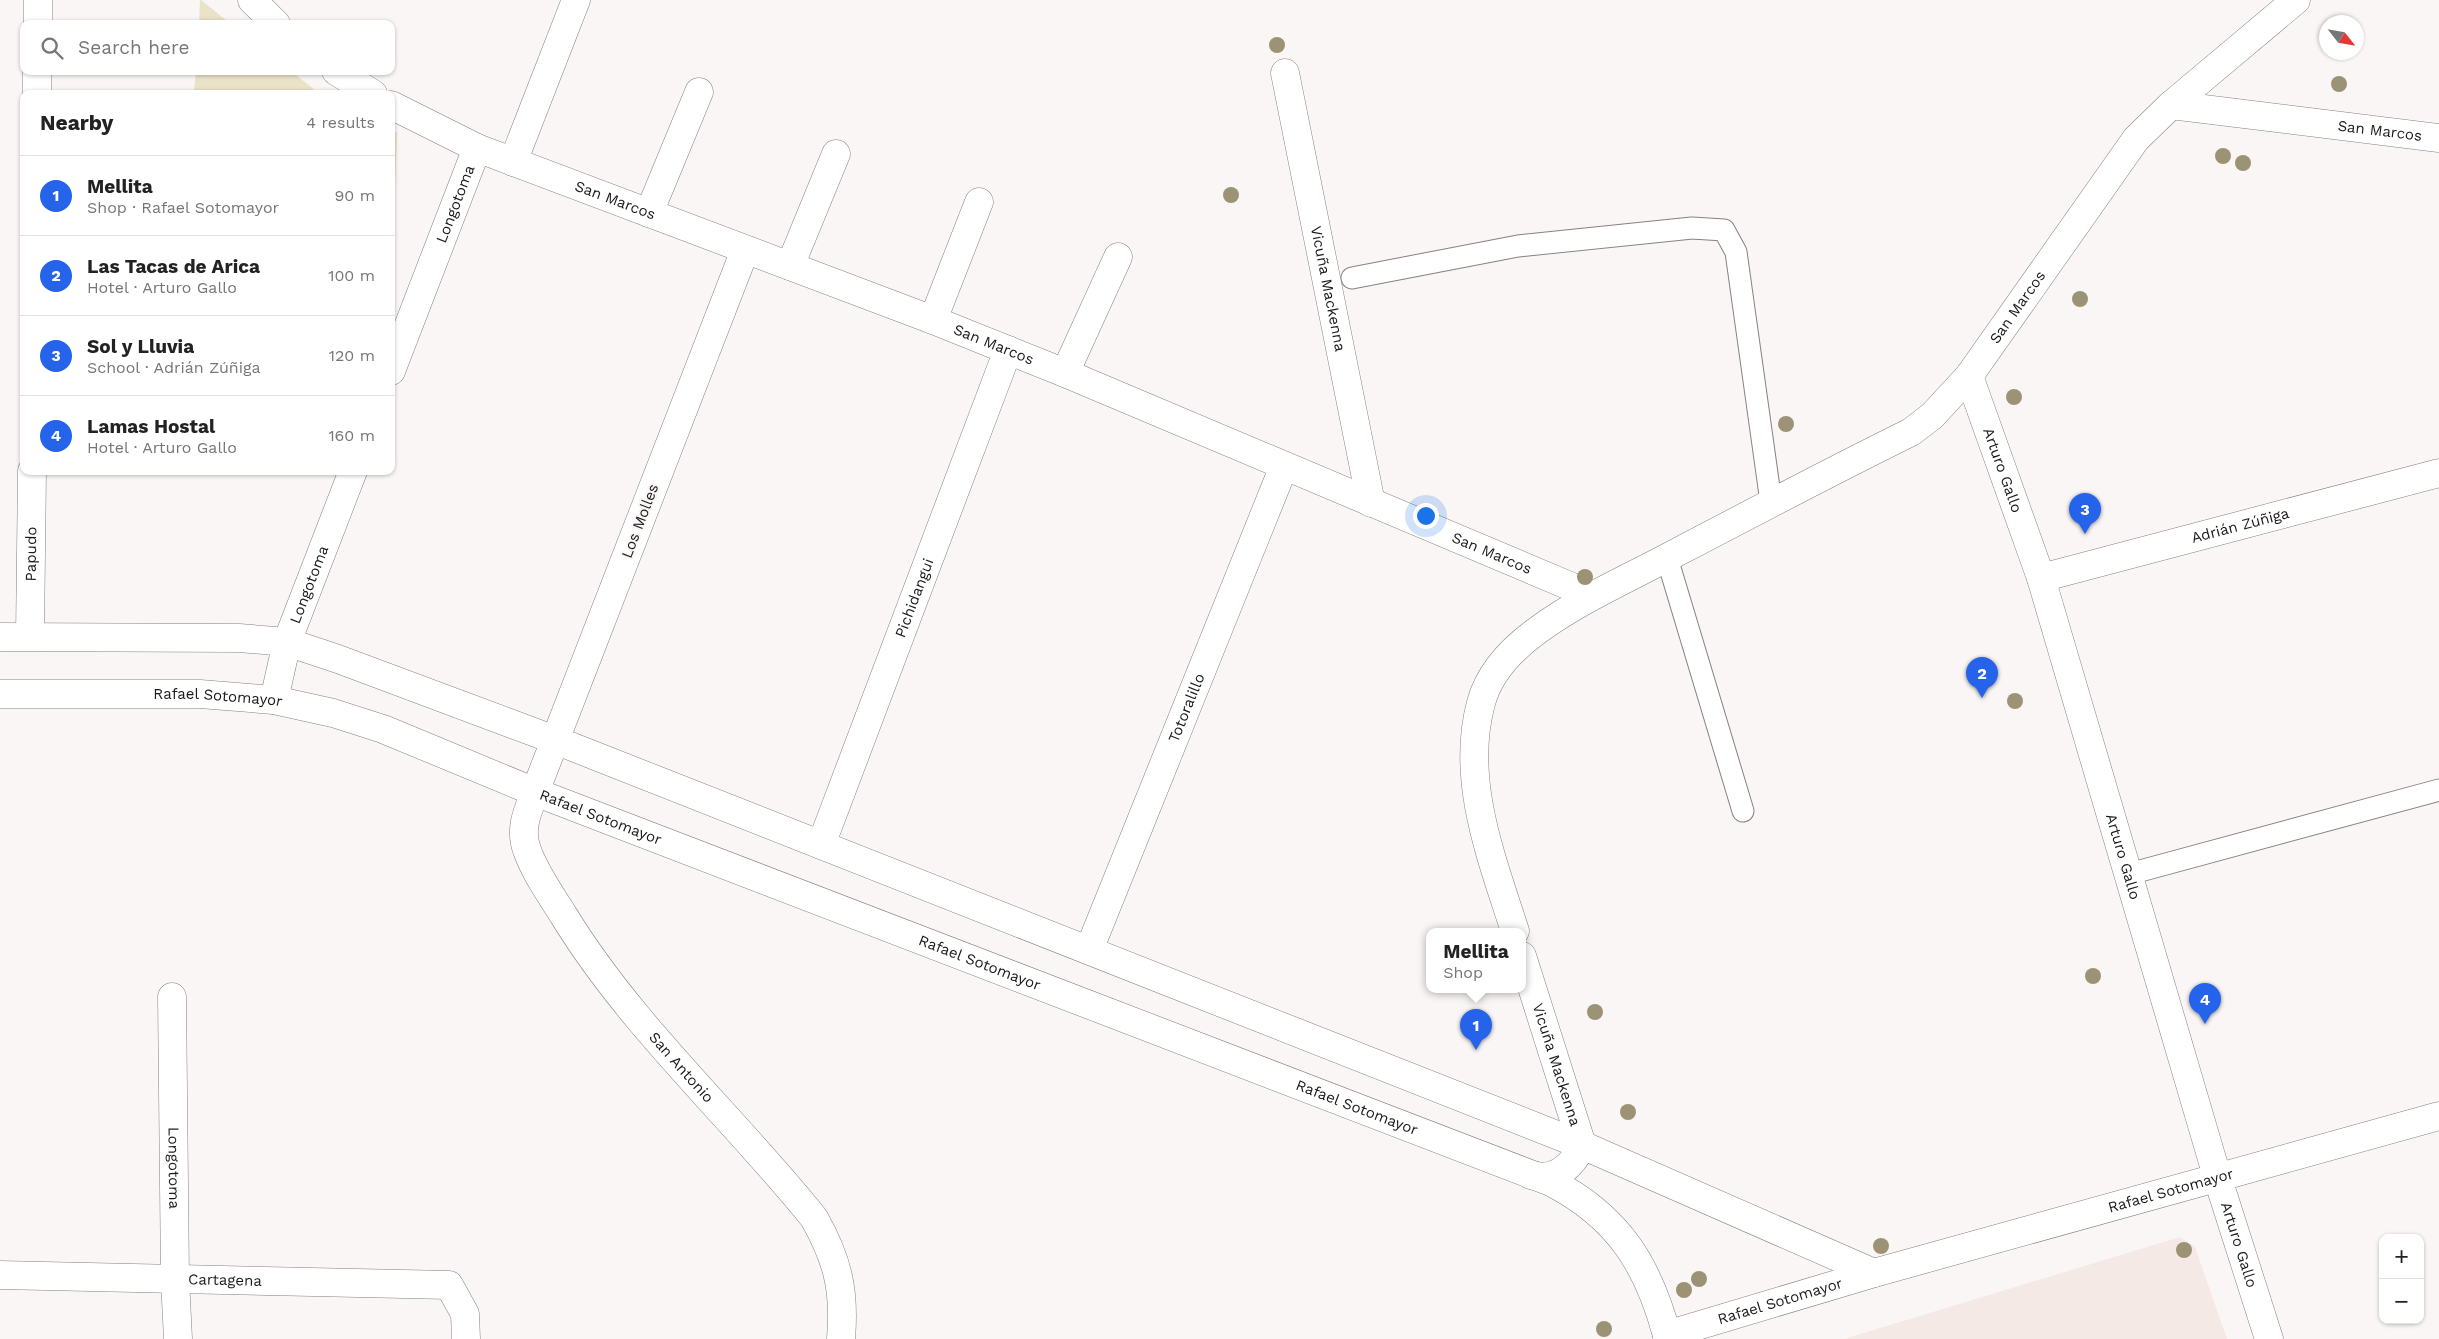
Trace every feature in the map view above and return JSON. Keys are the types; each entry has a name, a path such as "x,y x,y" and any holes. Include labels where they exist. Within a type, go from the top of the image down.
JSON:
{"street":[{"path":"38,0 38,20"},
{"path":"252,0 272,20"},
{"path":"513,162 576,0"},
{"path":"2171,105 2296,0"},
{"name":"Vicuña Mackenna","path":"1285,73 1371,503"},
{"path":"37,75 37,90"},
{"path":"342,75 367,90"},
{"path":"649,213 700,92"},
{"name":"San Marcos","path":"1513,928 1481,826 1476,779 1476,734 1481,702 1498,666 1536,630 1591,595 1667,558 1771,502 1911,432 1938,410 1969,376 2136,139 2171,105 2439,138"},
{"name":"San Marcos","path":"395,107 477,148 1008,350 1591,595"},
{"name":"Longotoma","path":"395,361 477,148"},
{"path":"790,266 836,154"},
{"path":"933,320 979,202"},
{"name":"Los Molles","path":"535,792 745,250"},
{"path":"1065,373 1118,257"},
{"name":"Pichidangui","path":"821,845 1008,350"},
{"name":"Arturo Gallo","path":"1969,376 2041,578 2217,1176 2269,1339"},
{"name":"Totoralillo","path":"1089,950 1284,466"},
{"name":"Adrián Zúñiga","path":"2041,578 2439,473"},
{"name":"Papudo","path":"30,636 32,475"},
{"name":"Longotoma","path":"274,700 287,642 351,475"},
{"name":"Rafael Sotomayor","path":"0,637 239,638 287,642 374,671 555,740 1582,1145 1874,1273"},
{"name":"Rafael Sotomayor","path":"0,694 200,694 274,700 333,713 384,729 535,792 1551,1182 1577,1196 1600,1214 1621,1235 1637,1258 1650,1283 1668,1337 1874,1273 2217,1176 2439,1116"},
{"name":"San Antonio","path":"535,792 524,820 524,837 527,850 548,890 579,941 606,978 814,1218 828,1243 838,1273 842,1299 841,1339"},
{"name":"Vicuña Mackenna","path":"1526,969 1582,1145"},
{"name":"Longotoma","path":"172,997 175,1279 178,1339"},
{"path":"1523,1172 1546,1176 1558,1173 1577,1158 1582,1145"},
{"name":"Cartagena","path":"0,1275 449,1285 465,1314 466,1339"}],"lane":[{"path":"1352,278 1518,246 1692,228 1724,230 1736,252 1771,502"},
{"path":"1667,558 1742,810"},
{"path":"2129,874 2439,790"}],"shaded area":[{"path":"201,0 226,20 199,20"},
{"path":"196,75 296,75 315,90 194,90"},
{"path":"395,132 397,133 395,189"},
{"path":"2180,1237 2195,1247 2227,1339 1844,1339"}],"place":[{"name":"Sol y Lluvia","path":"2085,534"},
{"name":"Las Tacas de Arica","path":"1982,698"},
{"name":"Lamas Hostal","path":"2205,1024"},
{"name":"Mellita","path":"1476,1050"}]}
